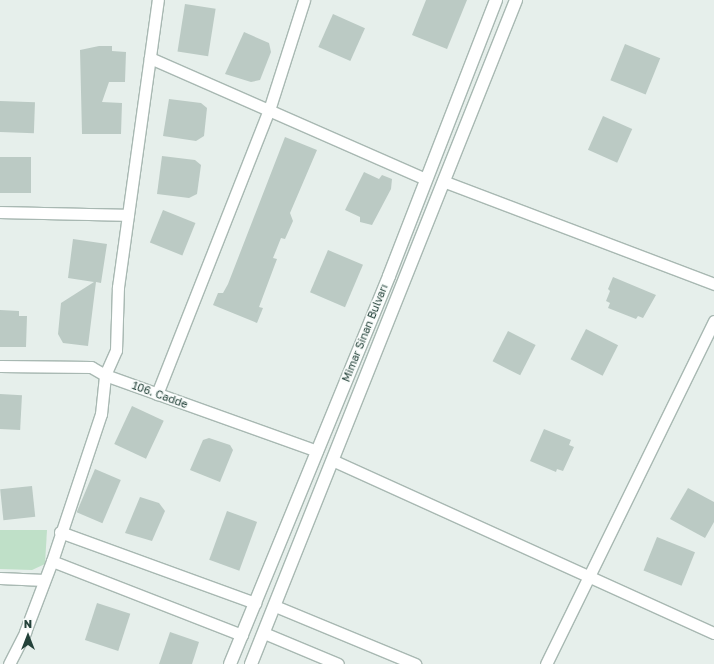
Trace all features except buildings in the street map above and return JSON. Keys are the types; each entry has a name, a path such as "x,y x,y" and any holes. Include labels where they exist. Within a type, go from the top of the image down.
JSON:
{"main road":[{"name":"Mimar Sinan Bulvarı","path":"230,664 426,179 496,0"},
{"name":"Mimar Sinan Bulvarı","path":"251,664 516,0"}],"street":[{"path":"8,664 25,632 52,561 60,532 101,414 105,376 116,350 118,287 158,0"},
{"path":"157,394 269,110 304,0"},
{"path":"150,58 426,179"},
{"path":"443,181 714,284"},
{"path":"0,212 128,215"},
{"path":"546,664 592,576 714,321"},
{"name":"106. Cadde","path":"0,366 91,366 105,376 317,451"},
{"path":"332,460 592,576 714,633"},
{"path":"60,532 255,602"},
{"path":"52,561 242,635"},
{"path":"0,578 44,580"},
{"path":"275,606 415,664"},
{"path":"264,633 338,664"}],"green space":[{"path":"0,530 47,530 45,564 32,570 0,569"}]}
